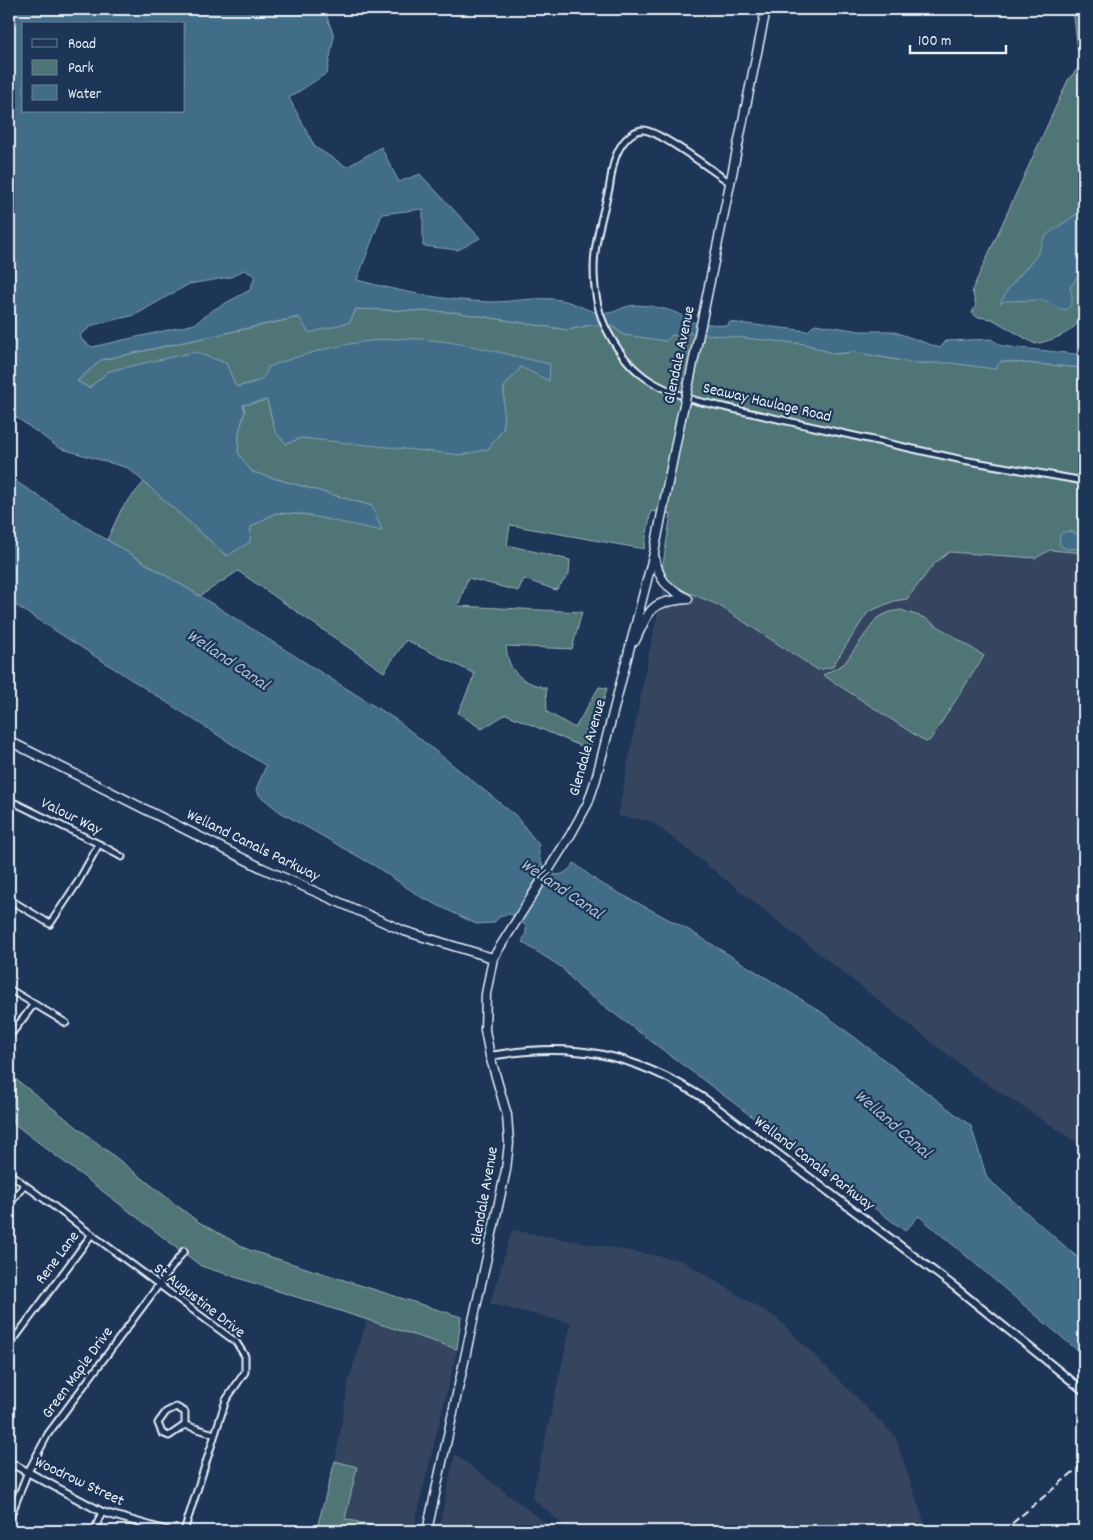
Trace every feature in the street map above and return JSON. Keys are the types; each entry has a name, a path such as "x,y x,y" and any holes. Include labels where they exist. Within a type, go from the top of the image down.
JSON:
{"main road":[{"name":"Glendale Avenue","path":"427,1531 506,1170 509,1143 507,1115 490,1056 484,1011 493,958 551,867 588,803 654,553 766,9"},
{"path":"628,655 654,606 661,602 688,600 665,585 659,577 654,553"},
{"name":"Welland Canals Parkway","path":"9,741 262,868 404,931 493,958"}],"street":[{"name":"Seaway Haulage Road","path":"730,182 657,134 643,130 630,134 616,155 594,266 597,300 608,332 621,354 633,368 663,390 697,401 962,460 1084,480"},
{"name":"Valour Way","path":"9,800 122,857"},
{"path":"9,899 50,924 78,882 99,844"},
{"path":"9,988 66,1023"},
{"path":"9,1037 34,1004"},
{"name":"Welland Canals Parkway","path":"490,1056 541,1048 585,1050 643,1065 675,1080 705,1098 955,1287 1084,1391"},
{"name":"St Augustine Drive","path":"9,1173 236,1342 245,1356 244,1372 226,1400 184,1531"},
{"path":"9,1205 24,1185"},
{"name":"Rene Lane","path":"9,1346 92,1234"},
{"name":"Green Maple Drive","path":"9,1520 28,1474 48,1434 184,1251"},
{"path":"176,1406 185,1412 185,1425 169,1436 162,1433 158,1423 166,1412 176,1406"},
{"path":"185,1425 214,1434"},
{"name":"Woodrow Street","path":"9,1462 28,1474 102,1512 168,1531"},
{"path":"94,1531 102,1512"}],"shaded area":[{"path":"680,515 1084,553 1084,1147 972,1074 651,821 618,816 649,652"},
{"path":"512,1230 681,1260 778,1319 895,1436 927,1531 571,1531 532,1498 571,1323 490,1304"},
{"path":"367,1320 457,1349 413,1531 379,1528 345,1519 357,1467 335,1461 349,1379"},
{"path":"455,1454 556,1531 438,1531"}],"green space":[{"path":"1073,9 1084,9 1084,61 1078,51"},
{"path":"1084,61 1084,306 1079,306 1077,310 1083,314 1075,326 1064,334 1035,344 992,319 977,317 972,313 976,305 972,290 1068,80"},
{"path":"356,309 454,312 568,330 590,325 612,326 624,335 672,335 681,332 727,335 806,344 834,354 854,352 914,363 1001,361 1084,368 1084,553 1050,550 1036,558 949,552 934,564 907,599 894,601 868,612 832,667 818,670 718,605 666,583 662,578 662,570 671,514 651,511 644,549 510,525 507,545 570,560 569,575 556,590 524,579 518,591 468,578 458,606 582,612 572,649 506,646 507,655 513,670 518,675 530,683 546,688 547,712 575,728 599,687 607,688 590,750 506,714 482,729 458,713 475,674 406,640 384,672 238,571 200,596 107,540 122,508 144,482 227,556 251,527 275,513 302,514 372,506 252,472 238,454 239,432 245,411 243,405 267,400 275,431 286,443 301,438 488,449 503,429 504,387 521,367 550,364 267,375 262,380 236,387 109,371 89,388 77,381 101,360 300,317 350,322"},
{"path":"901,610 925,618 984,656 930,740 926,742 823,675 844,664 877,618 890,612"},
{"path":"9,1074 197,1221 249,1250 461,1317 457,1349 201,1266 9,1120"},
{"path":"335,1461 357,1467 345,1519 398,1531 316,1531"}],"water":[{"path":"9,9 324,9 334,36 327,73 289,98 315,147 347,167 381,147 399,182 420,174 480,238 458,250 423,246 423,209 382,214 357,280 407,292 458,300 492,302 535,299 561,300 601,313 610,313 634,305 649,306 673,311 683,317 683,321 728,326 729,322 808,331 815,324 860,331 892,331 940,348 946,341 991,339 1002,346 1084,355 1084,368 1001,361 995,369 951,363 914,363 854,352 834,354 806,344 682,332 681,336 672,335 666,341 624,335 612,326 590,325 568,330 454,312 356,309 350,322 309,333 299,317 101,360 77,381 89,388 109,371 194,352 226,363 236,387 261,379 267,372 268,367 287,360 349,344 391,339 448,342 550,364 549,381 521,367 504,387 503,429 488,449 462,455 301,438 286,444 275,431 267,400 243,405 245,411 239,432 238,453 252,472 372,506 382,531 302,514 275,513 251,527 250,542 227,556 128,468 59,448 9,412 9,334 15,329 9,328","holes":["244,270 255,276 250,290 211,311 195,324 92,347 82,340 80,335 93,325 135,315 189,284 231,277"]},
{"path":"1084,209 1084,266 1070,288 1072,300 1069,307 1066,310 1057,308 1044,300 1005,301 1000,304 1008,289 1037,255 1045,236"},
{"name":"Welland Canal","path":"9,477 89,529 203,598 398,721 515,815 539,845 541,861 549,872 555,875 561,874 574,863 598,882 687,929 820,1011 971,1126 987,1178 1084,1263 1084,1356 919,1216 905,1231 580,988 561,967 522,942 526,933 526,926 511,914 502,915 493,923 476,924 421,897 375,866 280,812 259,795 256,789 266,766 9,601"},
{"path":"1071,531 1084,538 1084,548 1066,549 1059,544 1060,535 1063,532"}],"railway":[{"path":"1003,1531 1084,1463"}]}
